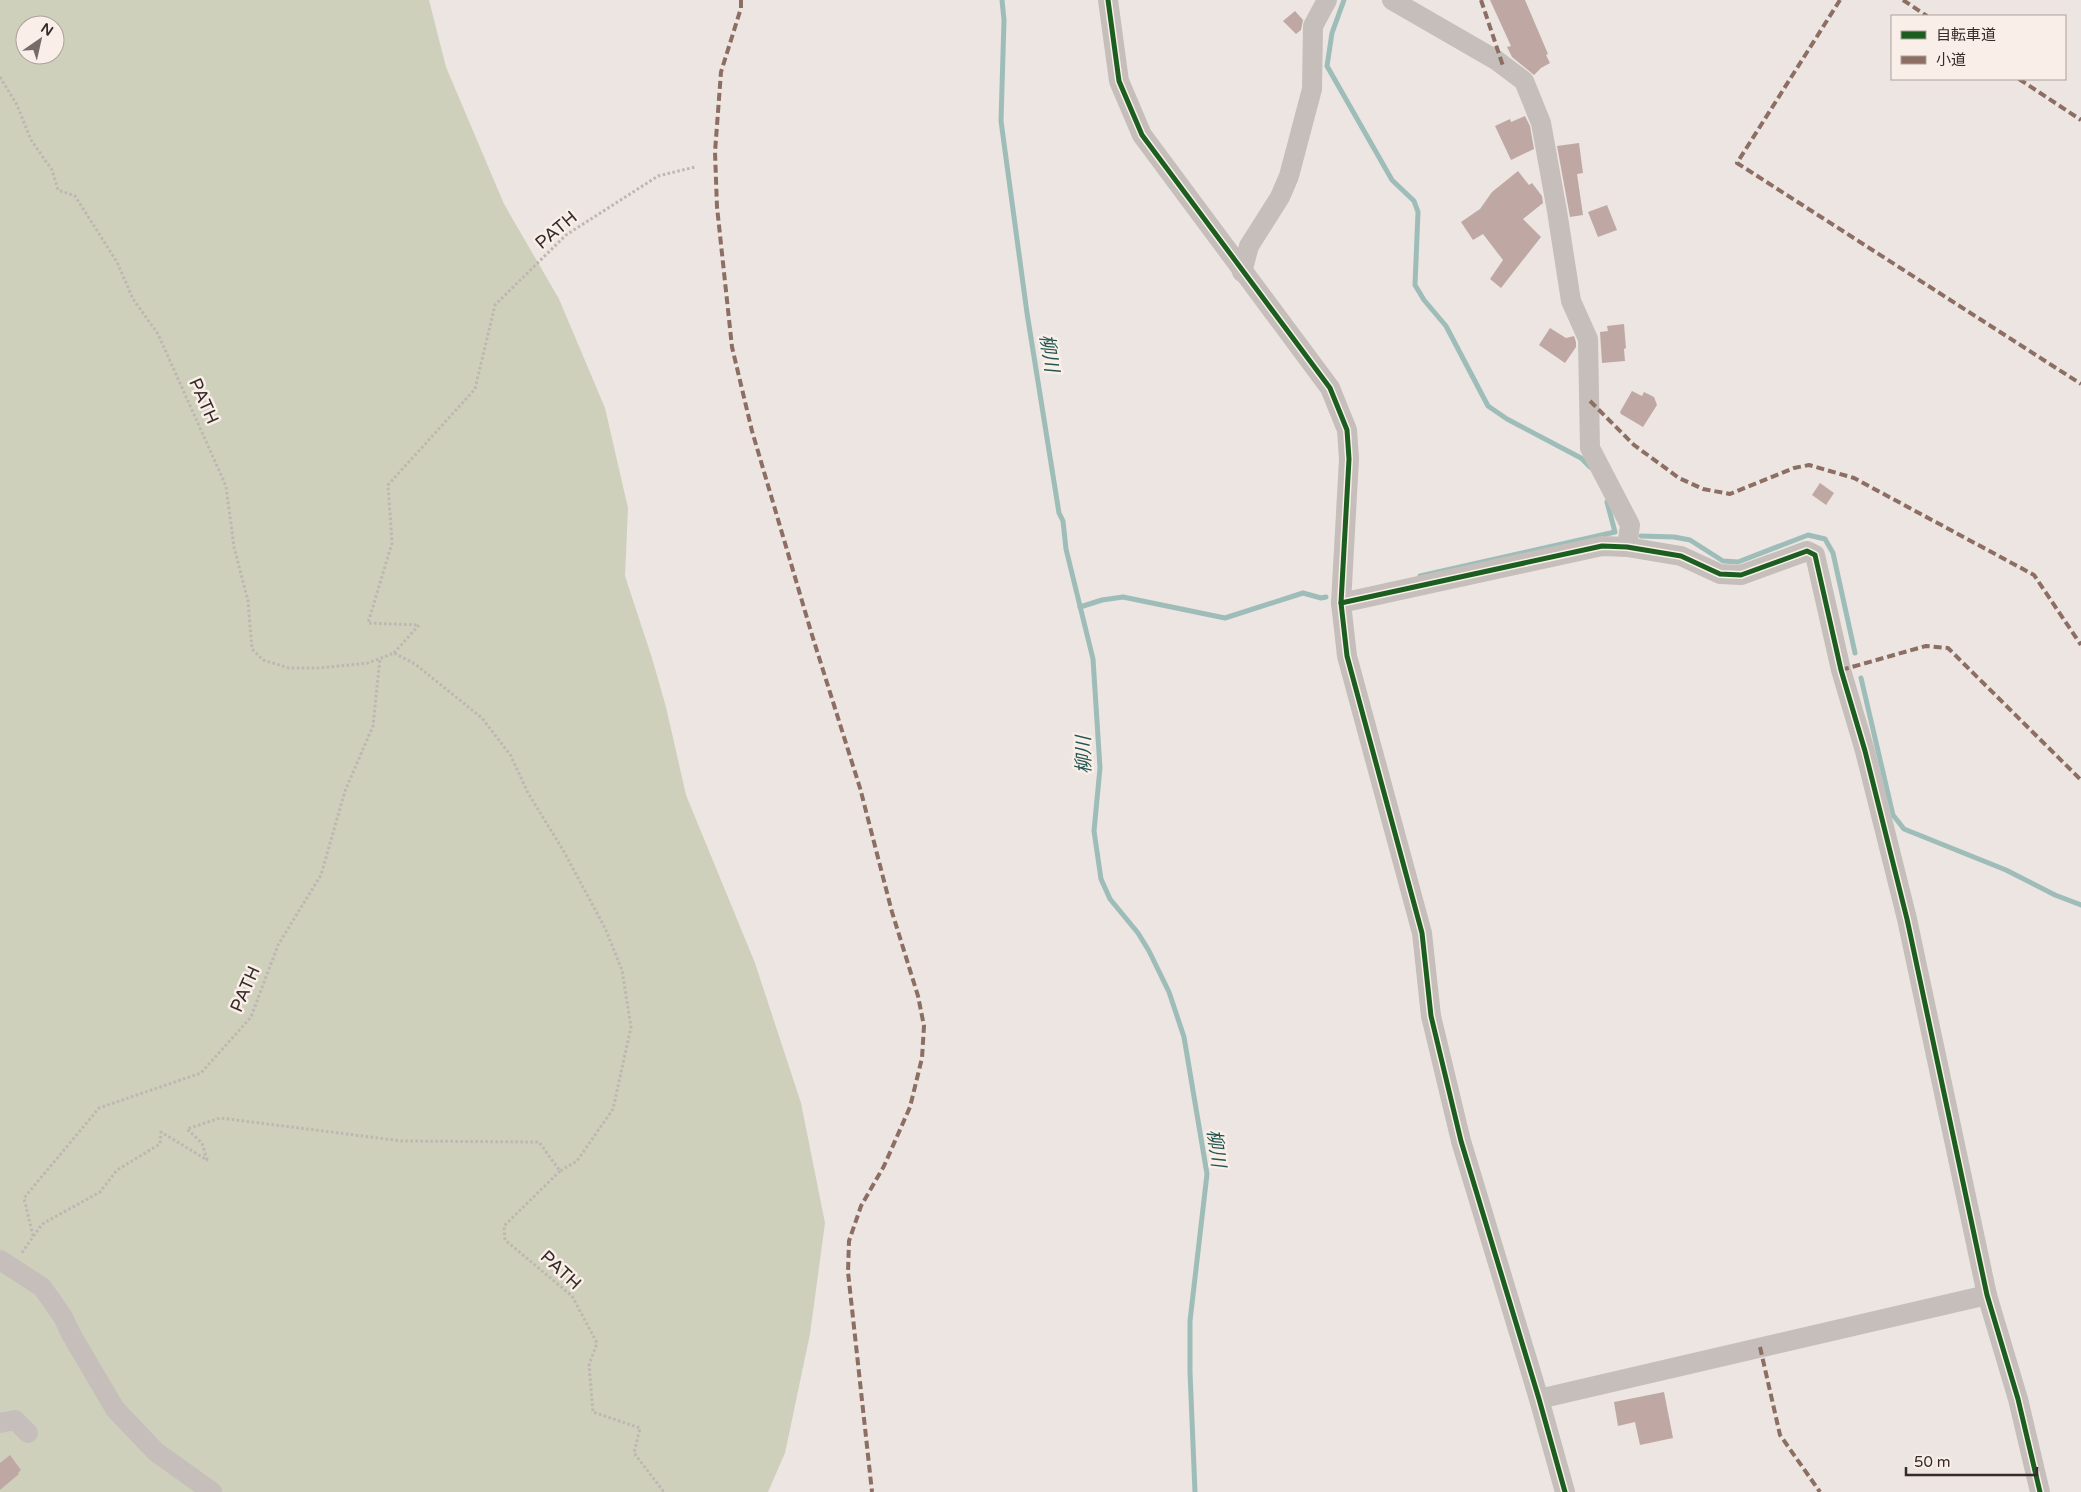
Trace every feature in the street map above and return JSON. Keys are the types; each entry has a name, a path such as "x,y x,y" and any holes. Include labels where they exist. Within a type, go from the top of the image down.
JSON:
{"street":[{"path":"1108,0 1119,80 1142,135 1330,388 1347,430 1349,459 1341,603 1347,656 1422,933 1431,1016 1461,1141 1565,1492"},
{"path":"1242,272 1249,246 1280,198 1289,176 1312,89 1313,26 1327,0"},
{"path":"1392,0 1496,60 1524,81 1541,123 1571,301 1588,339 1590,448 1630,524 1627,547"},
{"path":"1341,603 1602,546 1627,547 1681,556 1720,574 1741,575 1807,551 1815,555 1841,670 1865,751 1907,919 1987,1295 2018,1399 2040,1492"},
{"path":"4,1263 42,1287 63,1317 115,1409 156,1452 212,1492"},
{"path":"1539,1399 1987,1295"},
{"path":"0,1422 15,1420 28,1433"}],"path":[{"path":"4,1263 33,1236 42,1224 100,1192 117,1170 160,1144 161,1132 207,1160 202,1142 188,1129 220,1118 402,1141 539,1142 560,1171"}],"green space":[{"path":"0,0 429,0 446,67 504,204 559,299 605,408 628,508 625,576 666,707 686,795 755,963 801,1103 825,1223 810,1334 785,1453 768,1492 0,1492"}],"building":[{"path":"1490,0 1525,0 1550,63 1534,75 1512,57 1507,47 1511,46"},
{"path":"1295,11 1303,20 1301,30 1296,34 1283,21"},
{"path":"1525,116 1530,126 1534,149 1511,160 1495,126 1510,119 1511,122"},
{"path":"1579,143 1583,173 1577,174 1583,215 1570,217 1557,146"},
{"path":"1518,171 1529,185 1532,183 1542,196 1543,203 1523,219 1541,237 1501,288 1490,279 1503,260 1483,234 1473,240 1461,222 1480,209 1492,192"},
{"path":"1607,205 1617,230 1598,237 1588,212"},
{"path":"1624,324 1625,361 1602,363 1600,332 1608,331 1607,326"},
{"path":"1550,328 1566,338 1574,336 1576,347 1565,363 1539,345"},
{"path":"1632,391 1642,396 1644,392 1654,397 1657,405 1643,427 1620,412"},
{"path":"1820,483 1834,493 1826,505 1812,495"},
{"path":"1664,1392 1673,1438 1640,1445 1635,1422 1618,1426 1614,1402"},
{"path":"10,1455 21,1470 19,1474 0,1490 0,1463"}],"waterway":[{"name":"柳川","path":"1002,0 1004,20 1001,121 1027,313 1059,513 1063,521 1066,549 1093,659 1100,768 1094,831 1101,879 1110,899 1138,933 1149,951 1169,992 1184,1037 1207,1174 1190,1321 1195,1492"},
{"path":"1344,0 1332,33 1327,66 1392,180 1414,201 1418,212 1415,285 1424,300 1446,326 1488,406 1507,419 1581,458 1590,467"},
{"path":"1420,576 1615,532 1607,502"},
{"path":"1641,536 1674,537 1690,540 1723,561 1738,562 1808,535 1825,539 1833,553 1855,653"},
{"path":"1080,607 1102,600 1123,597 1225,618 1303,593 1321,598 1326,597"},
{"path":"1861,678 1893,815 1904,829 2006,870 2055,895 2081,905"}],"marked path":[{"path":"741,0 741,8 721,72 715,152 717,207 732,347 752,431 812,635 860,788 892,912 918,996 924,1026 922,1058 910,1107 884,1166 861,1206 849,1241 848,1272 872,1492"},
{"path":"1481,0 1503,66"},
{"path":"1840,0 1737,163 2081,384"},
{"path":"1903,0 1926,15"},
{"path":"2021,80 2081,120"},
{"path":"1590,401 1634,445 1679,478 1703,489 1730,494 1794,468 1809,465 1854,478 2034,575 2081,645"},
{"path":"1841,670 1926,646 1948,648 2081,780"},
{"path":"1760,1347 1780,1435 1820,1492"}],"cycle path":[{"path":"1108,0 1119,81 1142,135 1330,388 1347,430 1349,459 1341,603 1347,656 1422,933 1431,1016 1461,1141 1565,1492"},
{"path":"1341,603 1602,546 1627,547 1681,556 1720,574 1741,575 1807,551 1815,555 1841,670 1865,751 1907,919 1987,1295 2018,1399 2040,1492"}]}
